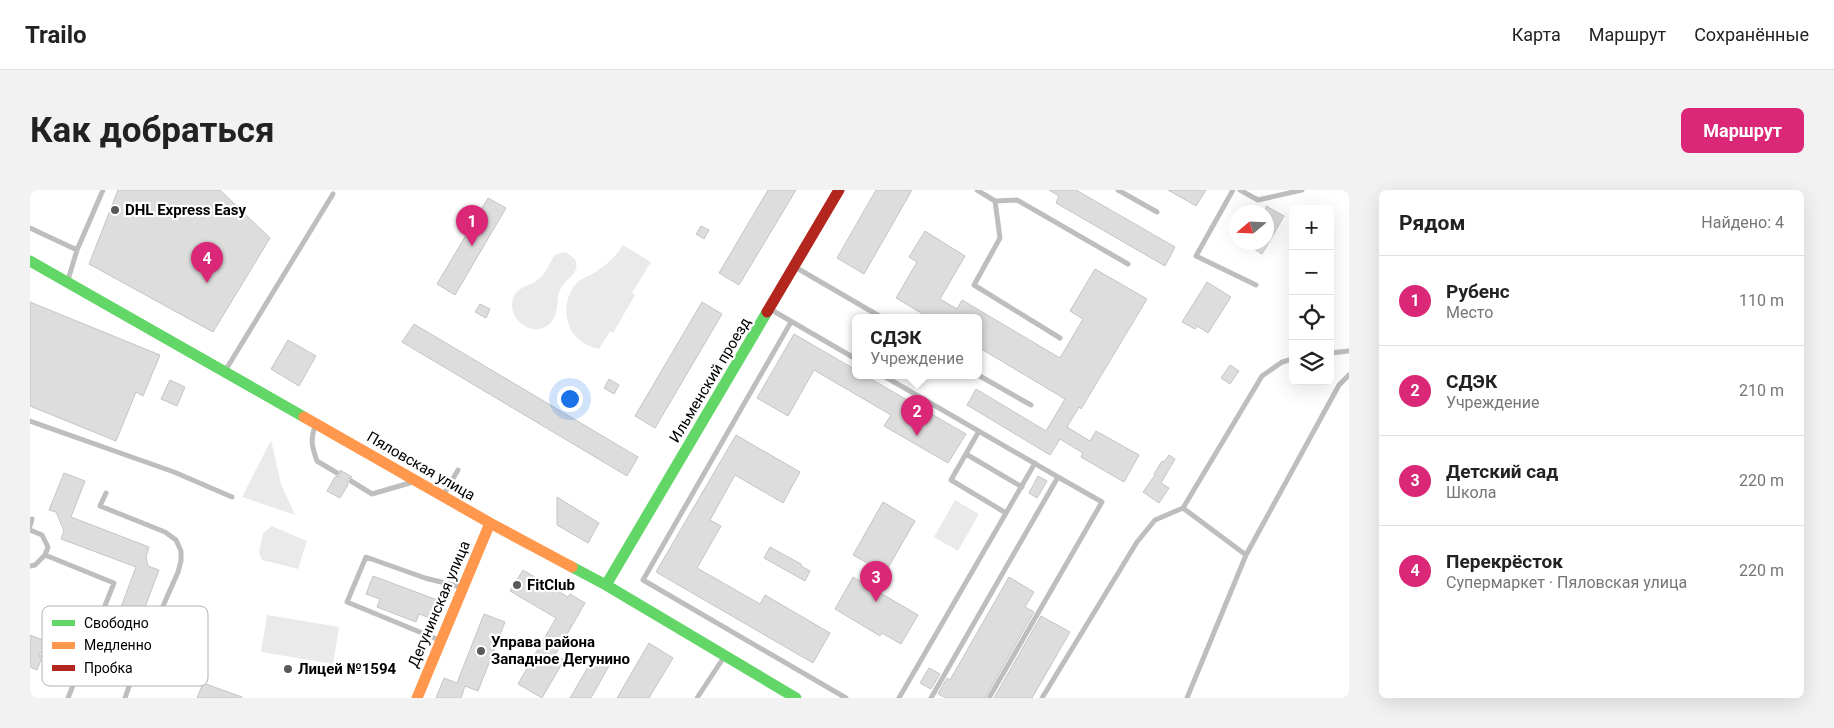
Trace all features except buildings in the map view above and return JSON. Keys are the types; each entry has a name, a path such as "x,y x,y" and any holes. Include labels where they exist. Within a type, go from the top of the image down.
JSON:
{"street":[{"name":"Ильменский проезд","path":"606,585 839,190"},
{"name":"Пяловская улица","path":"30,260 490,523 606,585 796,698"},
{"name":"Дегунинская улица","path":"416,698 490,523"}],"lane":[{"path":"67,282 103,190"},
{"path":"976,190 995,201 1017,200 1128,264"},
{"path":"1118,190 1157,212"},
{"path":"1233,190 1196,256 1256,285"},
{"path":"1240,190 1258,200 1302,190"},
{"path":"225,371 334,194"},
{"path":"995,201 1000,238 974,285 1060,338"},
{"path":"30,228 78,250"},
{"path":"794,266 876,314"},
{"path":"769,309 852,357"},
{"path":"791,322 643,580 846,698"},
{"path":"1334,353 1349,351"},
{"path":"1042,698 1137,542 1155,520 1183,508 1262,376 1282,362 1289,360"},
{"path":"1187,698 1246,555 1339,385 1349,375"},
{"path":"982,376 1031,405"},
{"path":"889,379 1102,502 989,698"},
{"path":"30,421 174,472 232,497"},
{"path":"316,424 311,439 317,461 337,473"},
{"path":"979,431 950,480 1006,513"},
{"path":"966,454 1022,486"},
{"path":"900,698 1035,463"},
{"path":"443,496 458,470"},
{"path":"931,698 1058,477"},
{"path":"351,481 372,494 417,481"},
{"path":"106,492 100,506 165,532 176,540 181,551 181,561 163,606"},
{"path":"1183,508 1246,555"},
{"path":"30,526 32,518"},
{"path":"30,530 42,535 48,547 45,555 35,565 30,566"},
{"path":"45,555 114,583 105,606"},
{"path":"440,640 346,602 366,557 425,578 462,587"},
{"path":"697,698 725,656"},
{"path":"68,698 73,686"},
{"path":"125,698 129,686"}],"shaded area":[{"path":"623,245 651,262 632,293 635,295 613,333 610,331 599,349 590,347 576,337 568,324 566,311 570,292 578,282 605,265"},
{"path":"566,252 575,259 576,268 573,275 559,292 557,309 552,321 545,327 538,329 523,325 513,313 514,296 519,290 542,276 556,254"},
{"path":"271,440 281,484 295,515 242,497"},
{"path":"955,500 979,514 958,551 934,537"},
{"path":"272,526 307,541 298,569 262,560 259,552 263,533"},
{"path":"267,615 339,627 333,664 261,652"}],"traffic: fast":[{"path":"30,261 304,417"},
{"path":"606,585 767,312"},
{"path":"572,567 606,585 796,698"}],"traffic: slow":[{"path":"304,417 490,523 572,567"},
{"path":"417,698 490,523"}],"traffic: jam":[{"path":"767,312 839,190"}],"place":[{"name":"DHL Express Easy","path":"115,210"},
{"name":"Рубенс","path":"472,246"},
{"name":"Перекрёсток","path":"207,283"},
{"name":"СДЭК","path":"917,436"},
{"name":"FitClub","path":"517,585"},
{"name":"Детский сад","path":"876,602"},
{"name":"Управа района Западное Дегунино","path":"481,651"},
{"name":"Лицей №1594","path":"288,669"}]}
